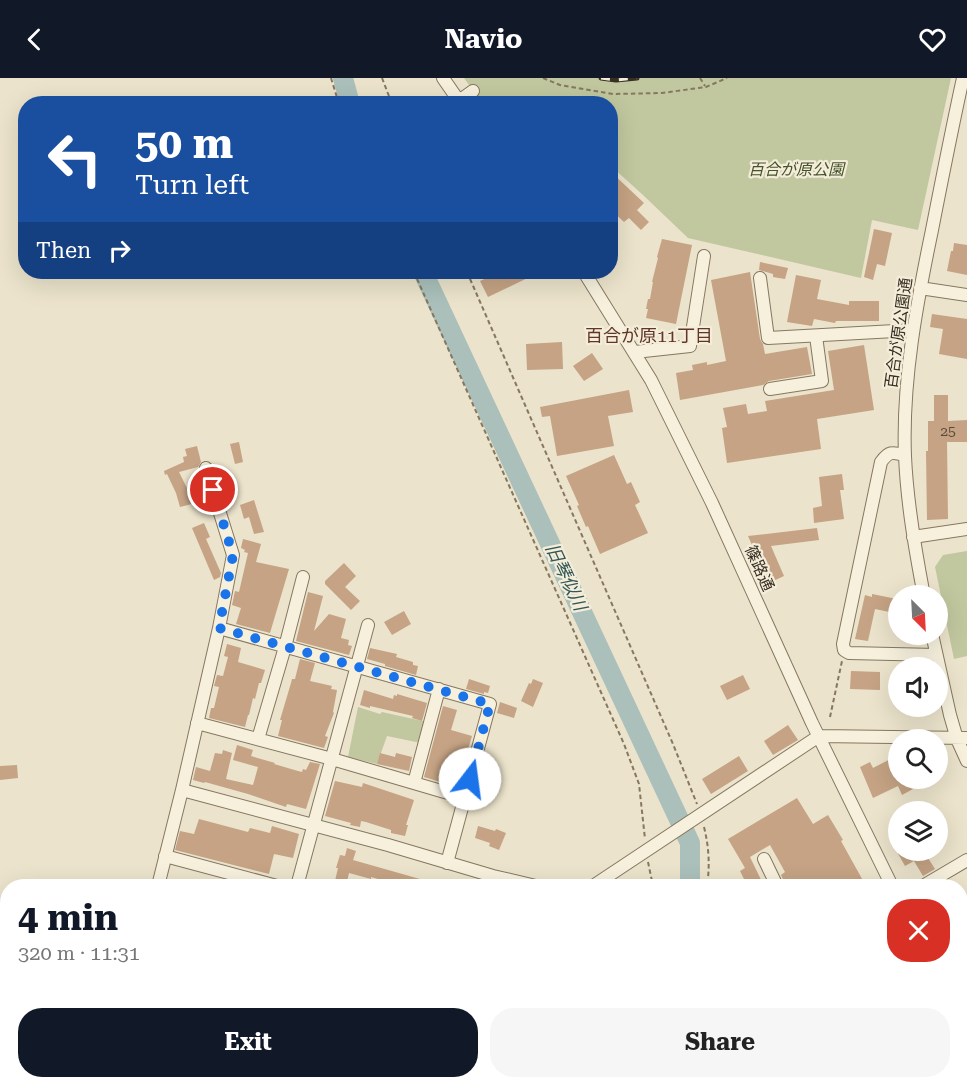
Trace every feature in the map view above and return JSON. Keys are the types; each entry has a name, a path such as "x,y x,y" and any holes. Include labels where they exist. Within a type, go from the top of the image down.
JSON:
{"street":[{"path":"443,78 456,96"},
{"name":"百合が原公園通","path":"922,585 913,537 905,455 906,397 920,288 963,94 963,78"},
{"path":"467,96 473,91"},
{"path":"635,352 690,346 704,256"},
{"path":"760,278 768,338 914,330"},
{"name":"篠路通","path":"588,279 651,380 712,503 819,736 889,879"},
{"path":"920,288 967,295"},
{"path":"770,389 822,381 816,336"},
{"path":"905,455 892,452 886,455 881,462 843,644 844,650 849,653 936,655"},
{"path":"160,879 219,628 233,555 206,468"},
{"path":"913,537 967,529"},
{"path":"258,739 303,577"},
{"path":"299,879 368,625"},
{"path":"219,628 490,704 447,863"},
{"path":"934,645 967,761"},
{"path":"414,783 439,689"},
{"path":"197,723 465,798"},
{"path":"602,879 649,844 698,816 819,736 962,739"},
{"path":"182,790 447,863 486,879"},
{"path":"165,856 251,879"},
{"path":"764,859 774,879"},
{"path":"935,879 967,860"},
{"path":"228,879 229,873"}],"path":[{"path":"331,78 337,96"},
{"path":"382,78 389,96"},
{"path":"543,78 560,85 613,94 662,93 706,87 727,78"},
{"path":"700,78 706,87"},
{"path":"417,279 624,744 639,784 649,844"},
{"path":"469,279 673,744 708,850 708,879"},
{"path":"830,717 844,650"},
{"path":"648,859 652,879"}],"green space":[{"name":"百合が原公園","path":"464,78 951,78 918,230 872,220 861,278 688,238 618,172 618,96 477,96"},
{"path":"967,551 967,656 954,659 948,630 948,585 939,585 935,567 943,555"},
{"path":"358,707 380,714 382,712 427,722 421,743 387,736 377,764 348,757"}],"building":[{"path":"618,179 644,203 637,210 649,222 641,230 629,218 624,222 618,216"},
{"path":"874,229 892,233 885,266 877,264 873,280 864,277"},
{"path":"662,239 692,245 676,324 646,318 648,299 650,299"},
{"path":"954,243 967,245 967,275 947,271"},
{"path":"760,262 788,268 785,279 773,277 773,274 759,270"},
{"path":"750,272 760,339 765,354 807,347 812,374 680,400 676,373 693,370 692,365 726,361 711,280"},
{"path":"796,275 821,280 817,299 849,305 849,301 879,301 879,321 836,321 835,323 814,319 812,326 787,322"},
{"path":"484,279 525,279 488,297 480,281"},
{"path":"932,314 967,319 967,359 939,354 943,329 930,327"},
{"path":"562,342 563,369 527,370 526,344"},
{"path":"864,345 874,410 817,419 821,449 727,463 722,428 727,427 723,408 746,404 748,414 767,411 765,401 834,390 828,351"},
{"path":"592,353 603,369 584,381 573,366"},
{"path":"629,390 633,412 608,416 614,446 557,456 550,416 542,417 540,407"},
{"path":"934,395 948,395 948,421 967,420 967,442 947,442 948,519 927,520 926,451 928,451 928,421 934,421"},
{"path":"239,442 243,462 235,464 230,444"},
{"path":"197,446 201,462 198,467 179,472 190,494 204,490 207,500 180,507 176,493 164,471 184,462 183,457 187,456 185,449"},
{"path":"614,455 627,484 631,482 640,502 635,505 648,533 600,554 588,526 586,527 566,476"},
{"path":"842,474 844,490 840,490 844,519 814,523 813,508 822,506 819,477"},
{"path":"254,500 264,532 254,534 249,517 244,519 240,505"},
{"path":"204,523 210,537 206,539 221,573 220,577 214,580 192,528"},
{"path":"817,528 819,540 771,546 784,576 769,583 748,536"},
{"path":"243,539 261,544 256,562 289,569 270,633 236,624 241,608 232,605 235,591 239,592 248,553 241,548"},
{"path":"344,563 356,576 345,587 360,601 351,610 325,584 325,581"},
{"path":"308,592 323,596 314,631 329,614 346,619 341,638 349,640 348,645 352,646 349,655 296,641"},
{"path":"872,594 888,597 888,612 875,609 868,641 855,639 865,595 872,597"},
{"path":"404,611 411,624 392,635 384,622"},
{"path":"227,644 241,648 238,662 265,670 255,699 253,698 245,727 209,718 219,687 214,686 217,675 223,676 228,657 224,656"},
{"path":"370,648 397,654 396,657 413,662 413,665 418,666 416,675 367,659"},
{"path":"300,659 315,663 310,681 332,686 331,689 337,690 334,713 325,736 328,737 324,748 278,736 282,720 280,720"},
{"path":"851,671 880,672 880,690 850,689"},
{"path":"743,675 750,689 727,700 720,686"},
{"path":"469,679 490,686 488,693 466,689"},
{"path":"533,679 543,683 533,707 521,701"},
{"path":"364,690 393,699 397,694 427,703 422,721 412,718 413,716 360,705"},
{"path":"500,702 517,708 514,718 497,713"},
{"path":"443,706 457,710 451,730 472,736 464,769 458,768 453,786 424,777"},
{"path":"788,725 798,740 773,755 764,741"},
{"path":"237,745 253,750 251,756 302,772 303,769 306,770 310,762 320,764 306,809 287,804 286,807 248,794 193,780 196,767 210,771 215,753 222,754 223,750 232,753 226,779 253,785 258,767 233,760"},
{"path":"380,753 395,757 396,753 412,757 409,771 377,764"},
{"path":"739,756 748,771 711,794 702,779"},
{"path":"888,760 888,789 892,789 873,798 860,767 870,762 873,768"},
{"path":"17,765 18,778 0,780 0,766"},
{"path":"335,781 362,787 363,783 414,800 405,836 391,833 391,830 366,822 361,821 360,827 325,816"},
{"path":"899,789 913,789 902,795"},
{"path":"797,798 813,824 828,815 862,879 783,879 781,875 785,872 770,845 750,857 761,879 744,879 740,871 745,868 728,839"},
{"path":"199,819 248,832 250,828 270,833 272,826 299,834 293,858 274,854 269,874 175,850 180,831 194,834"},
{"path":"478,826 506,833 499,850 489,846 490,843 475,838"},
{"path":"347,848 356,851 353,860 420,879 371,877 371,879 349,873 348,879 335,879 340,855 345,856"},
{"path":"902,861 914,861 905,866"},
{"path":"914,861 930,861 935,869 923,876"}],"waterway":[{"name":"旧琴似川","path":"343,78 348,96"},
{"name":"旧琴似川","path":"426,279 690,843 690,879"}],"railway":[{"path":"601,78 616,80 637,78"}],"district":[{"name":"百合が原11丁目","path":"649,336"}],"route":[{"path":"213,490 233,555 219,628 490,704 470,779"}]}
